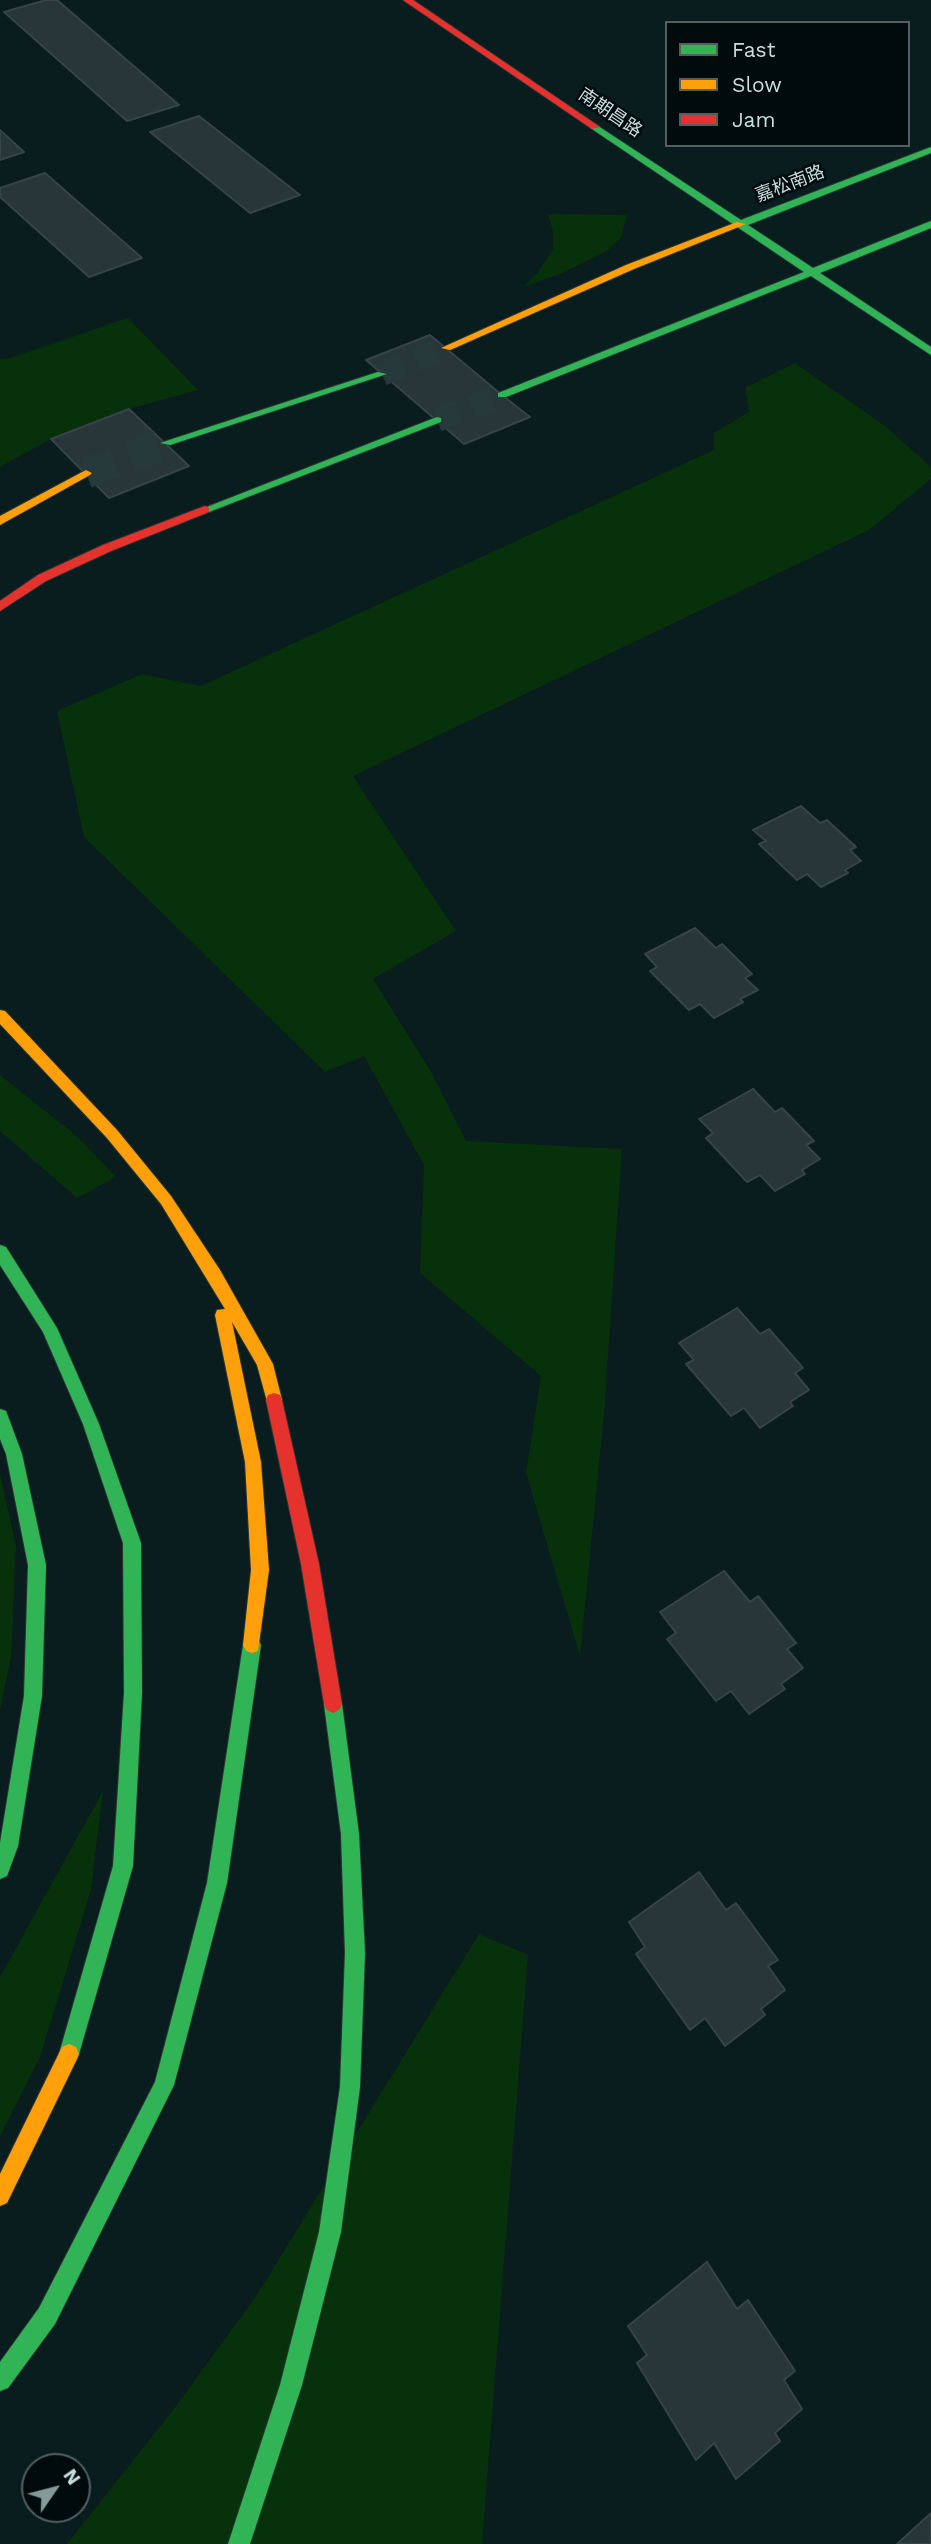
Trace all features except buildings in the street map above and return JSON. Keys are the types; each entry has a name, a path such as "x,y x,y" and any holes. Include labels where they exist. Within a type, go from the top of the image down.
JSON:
{"main road":[{"name":"南期昌路","path":"407,0 931,352"},
{"name":"嘉松南路","path":"446,348 630,267 931,150"},
{"path":"502,395 931,224"},
{"path":"166,443 382,374"},
{"path":"0,607 42,578 107,548 437,421"},
{"path":"0,514 86,473 0,521"},
{"path":"0,1016 112,1134 166,1200 214,1275 265,1364 305,1540 331,1692 350,1834 355,1953 350,2087 330,2232 291,2385 239,2544"},
{"path":"0,1252 49,1328 91,1424 132,1543 133,1692 122,1866 73,2047 0,2196"},
{"path":"0,2380 47,2316 164,2085 217,1883 247,1687 260,1570 253,1462 214,1275"},
{"path":"0,1416 14,1454 37,1565 33,1696 9,1846 0,1869"}],"green space":[{"path":"548,214 627,215 621,237 607,251 560,274 523,287 538,272 553,249 553,232"},
{"path":"128,318 198,390 129,409 51,439 0,467 0,359 7,359"},
{"path":"795,363 885,426 931,467 931,479 869,530 353,776 456,931 373,979 430,1070 466,1141 622,1149 604,1414 580,1656 526,1473 541,1376 420,1273 424,1165 364,1056 325,1072 84,837 57,711 142,674 201,686 714,450 714,433 749,412 745,388"},
{"path":"0,1075 78,1137 116,1177 77,1198 0,1131"},
{"path":"0,1474 16,1546 11,1657 0,1710"},
{"path":"103,1791 91,1890 40,2057 0,2136 0,1977"},
{"path":"479,1934 528,1955 482,2544 67,2544 84,2523 91,2523 91,2514 170,2414 255,2298"}],"tunnel":[{"path":"382,374 446,348"},
{"path":"437,420 502,395"},
{"path":"86,473 166,443"}],"traffic: fast":[{"path":"595,127 931,352"},
{"path":"741,224 931,150"},
{"path":"813,272 931,224"},
{"path":"502,395 813,272"},
{"path":"166,443 382,374"},
{"path":"205,510 437,420"},
{"path":"0,1252 49,1328 91,1424 132,1543 133,1693 123,1866 69,2054"},
{"path":"0,1416 14,1454 37,1565 33,1696 9,1846 0,1869"},
{"path":"0,2380 47,2316 164,2085 217,1883 252,1645"},
{"path":"239,2544 291,2385 330,2232 350,2087 355,1953 350,1834 333,1704"}],"traffic: slow":[{"path":"446,348 630,267 741,224"},
{"path":"0,521 86,473"},
{"path":"0,1015 112,1134 166,1200 214,1275 265,1364 274,1400"},
{"path":"223,1315 253,1462 260,1570 252,1645"},
{"path":"0,2196 69,2054"}],"traffic: jam":[{"path":"407,0 595,127"},
{"path":"0,607 42,578 107,548 205,510"},
{"path":"274,1400 310,1564 333,1704"}]}
